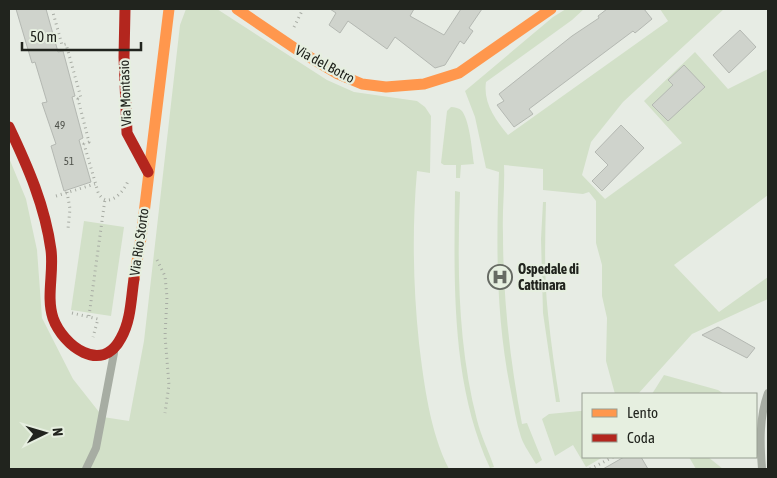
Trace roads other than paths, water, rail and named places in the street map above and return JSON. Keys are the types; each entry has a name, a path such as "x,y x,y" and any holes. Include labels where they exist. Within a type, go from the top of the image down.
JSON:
{"street":[{"name":"Via Montasio","path":"125,9 124,57 127,133 148,172"},
{"name":"Via Rio Storto","path":"115,348 123,338 127,325 138,254 169,9"},
{"name":"Via del Botro","path":"237,9 286,43 342,77 362,84 382,87 424,84 442,80 459,73 552,9"},
{"path":"9,127 33,180 42,206 52,265 51,302 53,318 60,334 68,345 88,355 104,354 115,348"}],"lane":[{"name":"Via Rio Storto","path":"86,469 96,448 115,348"},
{"path":"762,469 760,429 763,407 768,393"}],"place":[{"name":"Ospedale di Cattinara","path":"500,277"}]}
